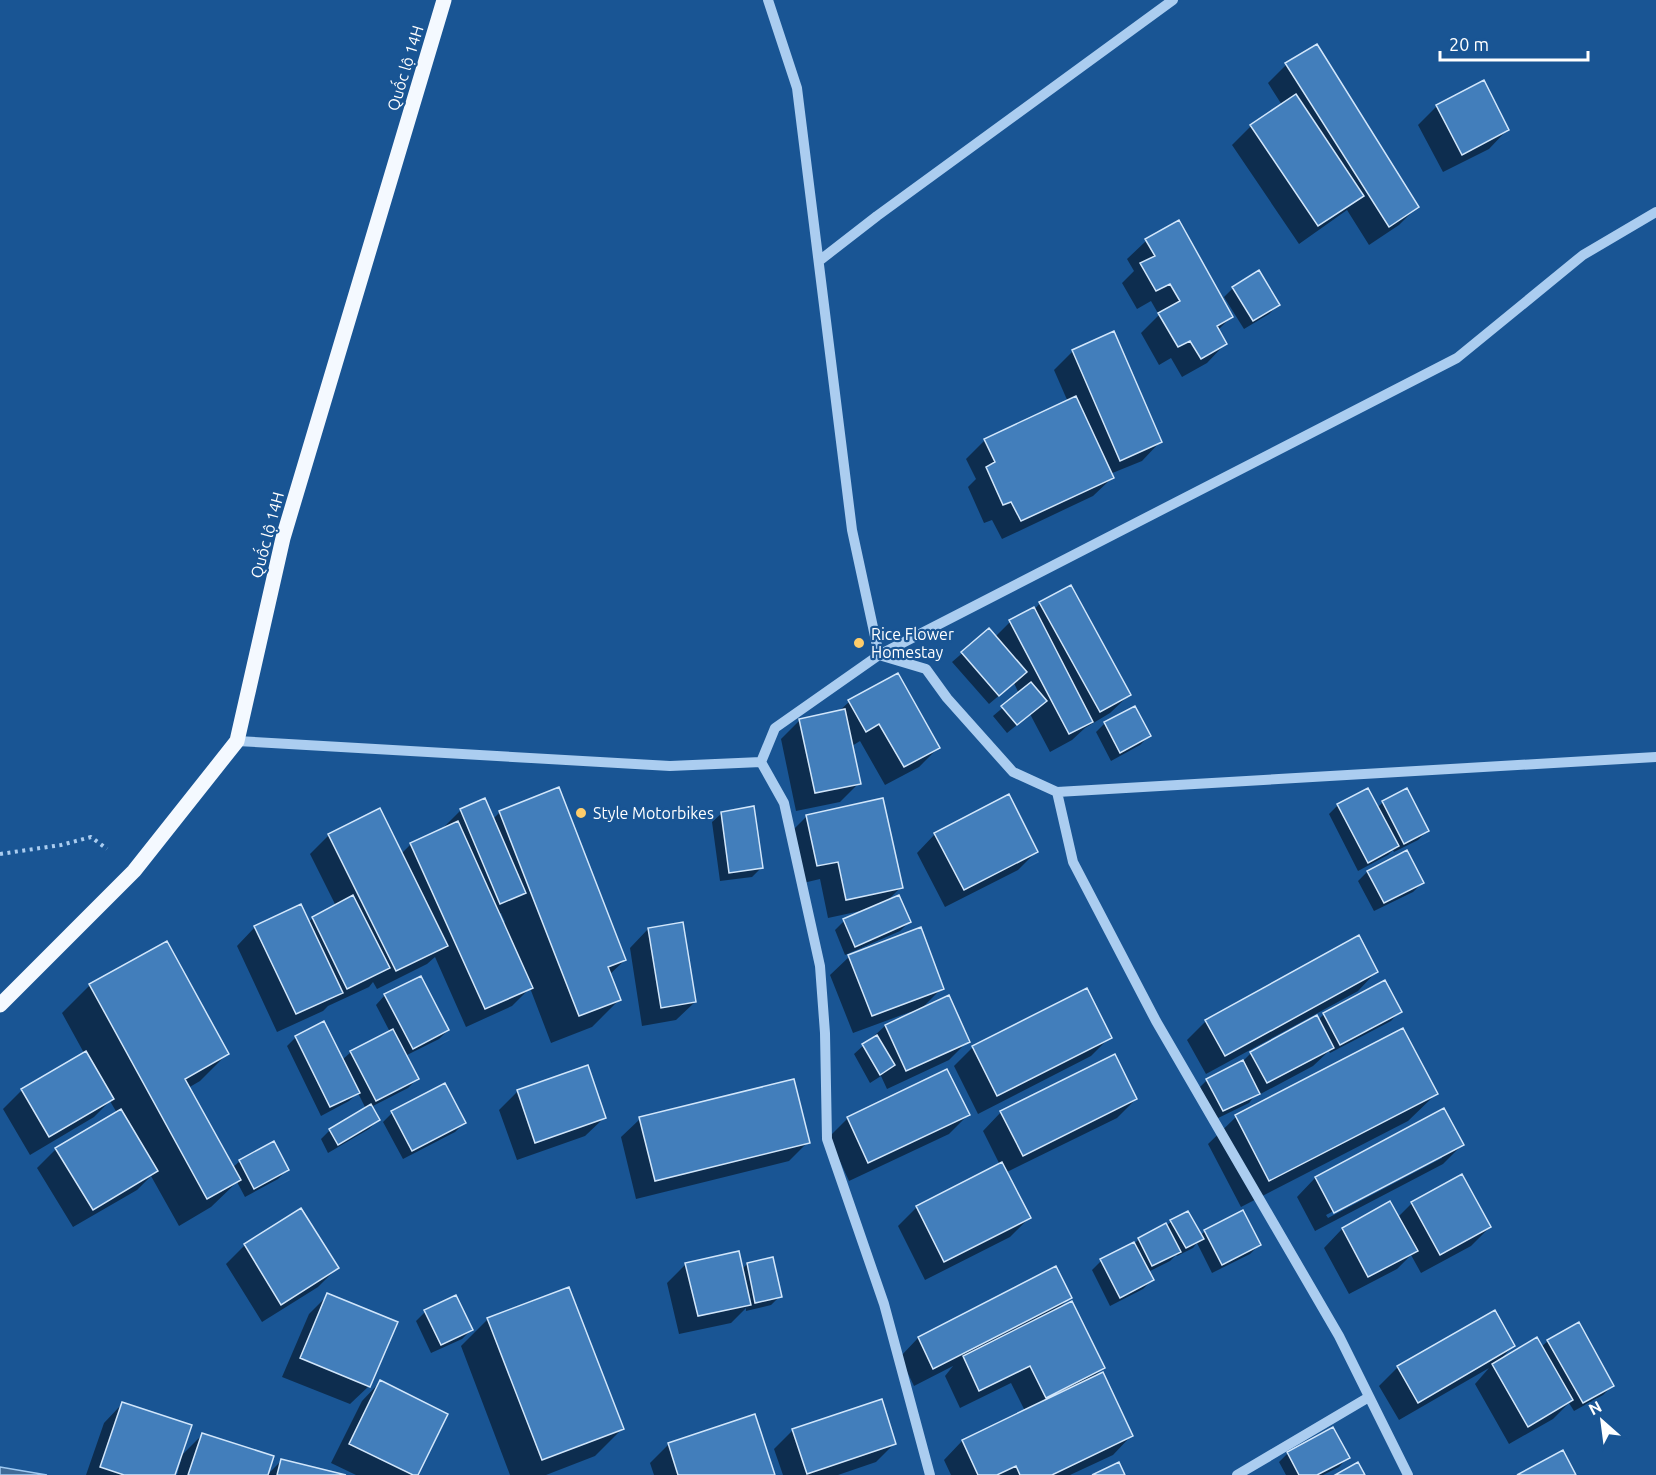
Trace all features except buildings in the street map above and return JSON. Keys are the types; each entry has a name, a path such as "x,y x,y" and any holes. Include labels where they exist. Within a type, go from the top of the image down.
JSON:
{"main road":[{"name":"Quốc lộ 14H","path":"0,1005 134,871 237,741 283,538 444,0"}],"street":[{"path":"768,0 797,88 852,530 879,655"},
{"path":"819,261 877,216 1173,0"},
{"path":"761,762 775,728 879,655 1457,358 1583,255 1656,212"},
{"path":"879,655 926,669 947,698 1013,772 1057,792 1656,757"},
{"path":"237,741 670,766 761,762"},
{"path":"761,762 784,803 820,966 825,1033 827,1139 884,1304 930,1475"},
{"path":"1057,792 1073,862 1156,1021 1339,1336 1408,1475"},
{"path":"1237,1475 1251,1472 1369,1397"}],"path":[{"path":"0,854 91,837 134,871"}],"water":[{"path":"0,1467 47,1475 0,1475"}],"place":[{"name":"Rice Flower Homestay","path":"859,643"},
{"name":"Style Motorbikes","path":"581,813"}]}
